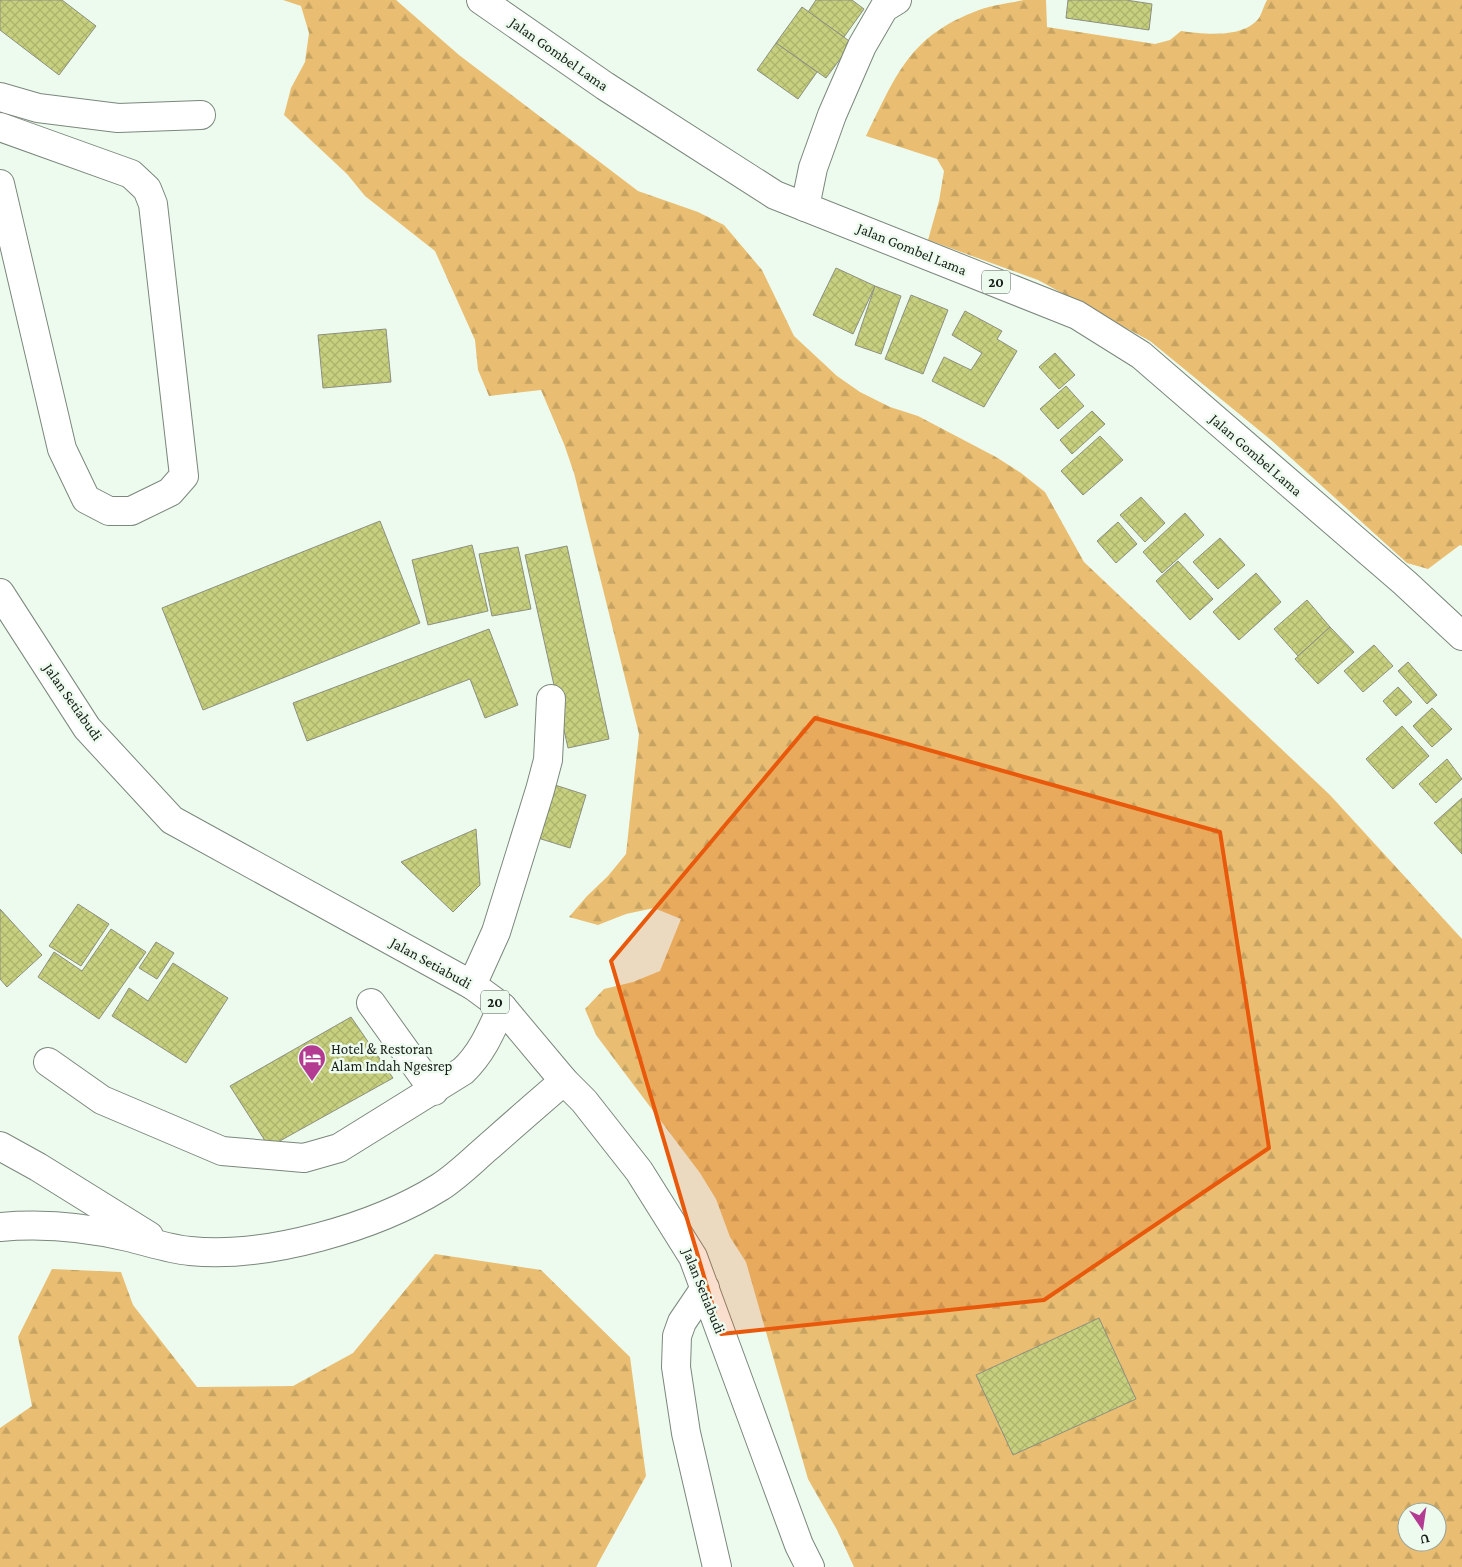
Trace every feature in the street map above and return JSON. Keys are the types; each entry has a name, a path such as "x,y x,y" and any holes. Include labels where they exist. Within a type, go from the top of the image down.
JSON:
{"main road":[{"name":"Jalan Gombel Lama","path":"481,0 605,86 774,195 1077,315 1141,355 1406,583 1462,636"},
{"path":"805,207 813,168 832,115 862,46 884,8 897,0"},
{"path":"0,97 38,108 118,118 201,115"},
{"path":"0,127 130,174 148,189 153,204 184,476 170,492 131,511 109,511 86,499 62,449 0,184"},
{"name":"Jalan Setiabudi","path":"0,593 87,728 170,818 472,985 502,1007 564,1081 584,1101 639,1171 693,1257 799,1545 810,1567"},
{"path":"472,985 496,932 544,775 548,760 551,699"},
{"path":"371,1003 434,1091"},
{"path":"48,1062 102,1100 222,1151 304,1158 339,1148 434,1091 463,1071 475,1059 502,1007"},
{"path":"0,1227 30,1224 74,1227 127,1237 170,1249 202,1252 264,1249 360,1226 412,1203 441,1186 564,1081"},
{"path":"0,1146 38,1167 170,1249"},
{"path":"705,1288 682,1322 677,1336 676,1367 686,1433 717,1567"}],"highlighted area":[{"path":"815,718 1220,832 1269,1148 1044,1300 721,1334 611,961"}],"green space":[{"path":"283,0 396,0 459,55 638,191 698,212 724,225 762,270 794,336 837,376 860,392 890,407 918,416 996,457 1021,473 1045,492 1084,562 1330,795 1462,939 1462,1567 854,1567 837,1530 808,1479 746,1262 730,1237 716,1199 700,1173 596,1035 585,1009 604,989 633,982 660,971 681,919 654,908 626,914 598,925 569,917 626,854 639,734 574,473 564,444 541,390 489,396 478,370 475,340 435,251 365,196 347,174 284,115 291,88 305,62 309,33 301,6"},
{"path":"1024,0 1046,0 1047,27 1155,44 1170,40 1181,31 1222,34 1243,29 1252,25 1259,18 1267,0 1462,0 1462,546 1460,545 1428,569 1407,563 1271,440 1150,341 1038,280 928,240 939,201 944,171 937,159 866,136 897,76 921,45 936,32 955,20 979,10"},
{"path":"435,1254 541,1270 630,1357 646,1476 596,1567 0,1567 0,1428 32,1406 18,1337 52,1269 121,1272 133,1305 197,1387 293,1386 353,1353"}],"building":[{"path":"0,0 62,0 96,26 59,75 0,30"},
{"path":"816,0 852,0 864,9 844,37 808,12"},
{"path":"1068,0 1126,0 1152,4 1149,30 1066,18"},
{"path":"802,7 852,43 826,78 776,43"},
{"path":"776,43 817,72 798,99 757,70"},
{"path":"836,268 875,286 853,334 813,315"},
{"path":"875,286 901,296 881,354 855,345"},
{"path":"911,295 948,310 923,374 885,359"},
{"path":"965,311 1002,331 997,339 1017,351 984,407 932,381 944,357 971,370 982,353 952,335"},
{"path":"386,329 391,382 323,388 318,335"},
{"path":"1055,353 1075,375 1059,389 1039,367"},
{"path":"1066,386 1084,406 1058,429 1040,409"},
{"path":"1092,411 1105,424 1072,454 1060,440"},
{"path":"1100,436 1123,460 1083,495 1061,471"},
{"path":"1141,497 1165,523 1145,542 1120,515"},
{"path":"1185,513 1204,535 1162,573 1143,552"},
{"path":"380,521 420,623 203,710 162,608"},
{"path":"1118,522 1137,544 1116,563 1097,541"},
{"path":"1220,538 1245,565 1218,589 1193,562"},
{"path":"472,545 488,611 428,625 412,560"},
{"path":"567,546 609,739 568,748 525,555"},
{"path":"518,547 531,609 492,616 479,554"},
{"path":"1178,561 1213,599 1190,620 1156,581"},
{"path":"1256,573 1281,602 1239,640 1213,612"},
{"path":"1307,600 1330,627 1298,656 1274,629"},
{"path":"1330,627 1354,652 1318,684 1295,659"},
{"path":"489,629 518,705 485,718 470,679 307,741 293,703"},
{"path":"1374,645 1393,666 1363,692 1344,671"},
{"path":"1408,662 1437,695 1427,704 1398,671"},
{"path":"1398,687 1412,702 1396,716 1383,701"},
{"path":"1432,708 1452,729 1432,747 1413,726"},
{"path":"1402,726 1429,756 1393,789 1366,759"},
{"path":"1447,759 1462,779 1436,803 1419,784"},
{"path":"555,785 586,795 570,848 538,838"},
{"path":"1462,798 1462,854 1434,823"},
{"path":"476,829 480,885 453,912 401,862"},
{"path":"78,904 109,924 81,966 49,946"},
{"path":"0,909 42,955 7,987 0,979"},
{"path":"111,929 146,952 99,1019 38,977 54,952 82,971"},
{"path":"156,942 174,953 157,979 139,968"},
{"path":"173,963 228,998 186,1063 112,1016 129,988 148,1001"},
{"name":"Hotel & Restoran Alam Indah Ngesrep","path":"351,1017 393,1078 269,1147 230,1086"},
{"path":"1099,1318 1136,1399 1013,1455 976,1375"}],"place":[{"name":"Hotel & Restoran Alam Indah Ngesrep","path":"312,1082"}]}
